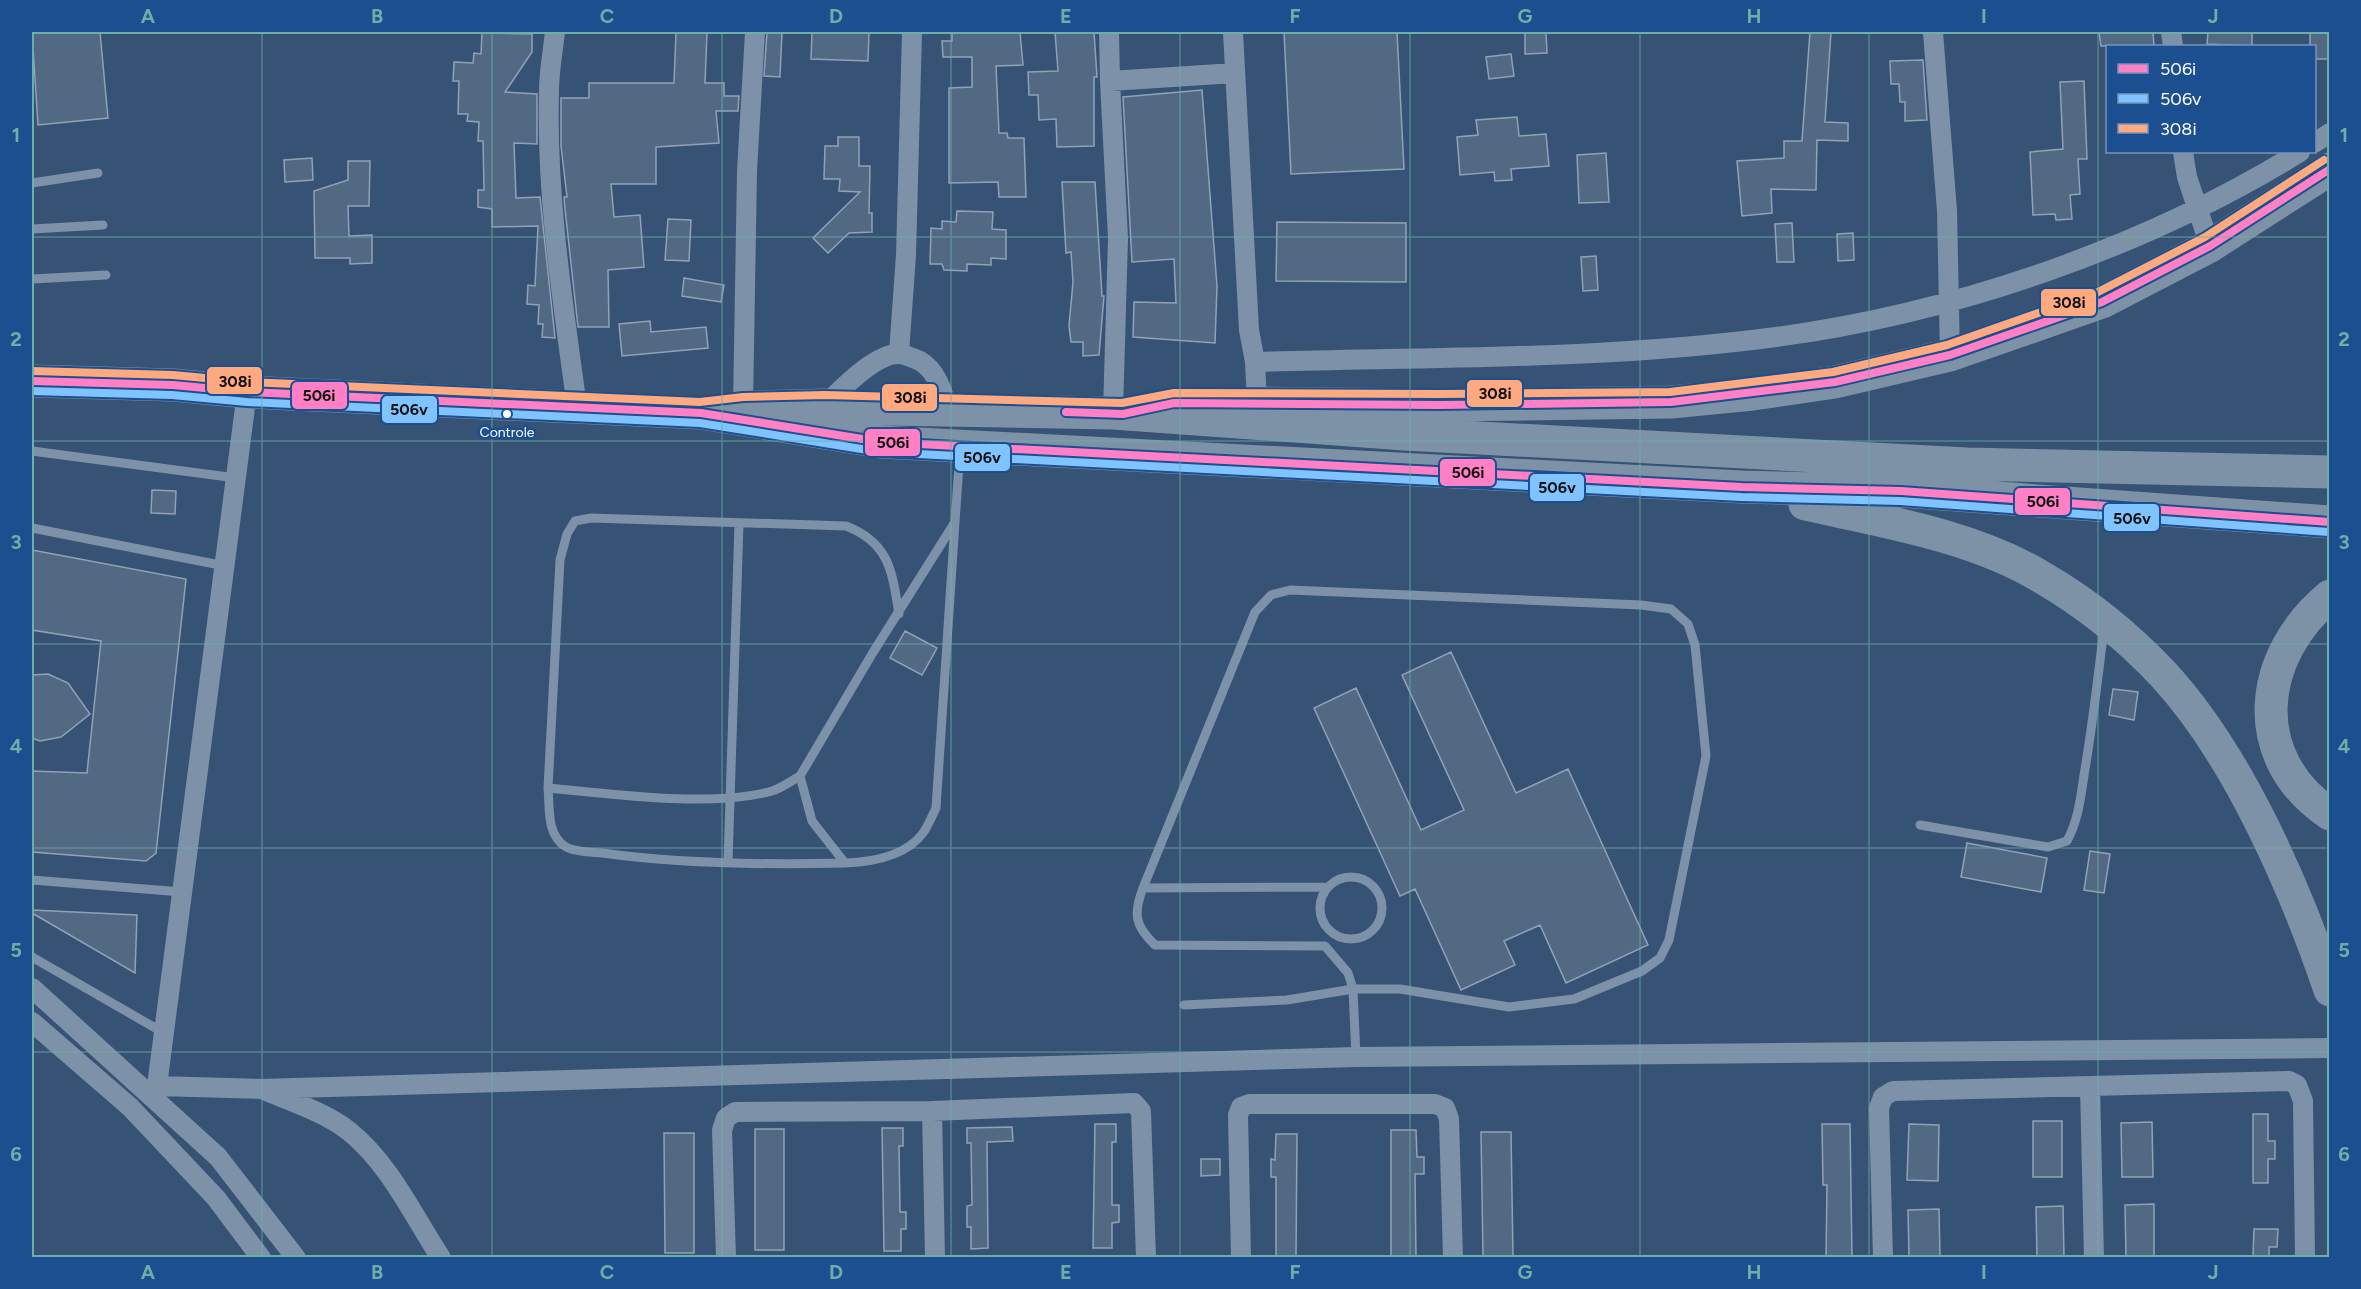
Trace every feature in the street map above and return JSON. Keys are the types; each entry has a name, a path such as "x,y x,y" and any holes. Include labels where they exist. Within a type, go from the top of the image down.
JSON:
{"highway":[{"path":"1118,413 1174,403 1439,405 1671,402 1753,394 1834,382 1950,355 2102,302 2210,246 2330,170"},
{"path":"32,381 173,385 247,392 701,413 882,442 1742,487 1901,491 2330,522"},
{"path":"701,413 743,407 825,405 1118,413 1405,434 1967,464 2330,472"},
{"path":"1742,487 1822,507 1893,521 1981,549 2042,577 2105,621 2163,674 2223,758 2255,814 2286,878 2316,949 2330,990"},
{"path":"2330,596 2295,631 2276,668 2270,702 2274,741 2292,778 2315,805 2330,814"}],"street":[{"path":"555,32 549,90 552,188 556,249 577,408"},
{"path":"743,407 747,171 754,32"},
{"path":"899,353 906,255 912,32"},
{"path":"1109,32 1118,238 1118,413"},
{"path":"1233,32 1249,330 1255,362 1257,403"},
{"path":"1933,32 1947,211 1950,355"},
{"path":"1110,81 1235,73"},
{"path":"2316,142 2330,133"},
{"path":"2182,153 2196,208 2210,246"},
{"path":"1255,362 1624,350 1776,337 1949,304 2143,233 2247,184 2298,153"},
{"path":"825,405 858,374 879,360 899,353 920,360 931,370 943,391 946,410"},
{"path":"155,1091 247,392"},
{"path":"32,988 155,1091 218,1157 296,1257"},
{"path":"32,1022 130,1107 216,1198 261,1257"},
{"path":"155,1091 1356,1057 2330,1048"},
{"path":"1883,1257 1879,1108 1883,1097 1893,1091 2289,1081 2297,1085 2303,1101 2305,1257"},
{"path":"2090,1087 2094,1257"},
{"path":"261,1089 308,1109 348,1130 376,1158 441,1257"},
{"path":"726,1257 722,1130 726,1118 735,1112 932,1111 1134,1103 1142,1111 1146,1257"},
{"path":"1241,1257 1238,1115 1241,1107 1249,1104 1436,1104 1445,1108 1449,1119 1453,1257"},
{"path":"932,1111 935,1257"}],"lane":[{"path":"32,183 98,173"},
{"path":"32,229 103,225"},
{"path":"32,279 106,275"},
{"path":"898,614 892,569 876,543 865,534 846,526 591,518 575,521 567,534 560,560 548,788 551,826 555,836 567,848 632,857 728,862 871,862 897,852 922,835 936,808 960,446"},
{"path":"32,451 236,478"},
{"path":"548,788 615,794 731,799 774,791 800,776 955,522"},
{"path":"728,862 739,524"},
{"path":"32,528 225,566"},
{"path":"1184,1005 1287,1000 1353,989 1400,989 1509,1007 1574,999 1642,971 1660,958 1669,940 1706,756 1695,645 1688,624 1671,609 1641,605 1290,590 1271,595 1255,612 1136,906 1138,924 1155,945 1325,946 1348,973 1353,989 1356,1057"},
{"path":"1920,825 2048,847 2067,841 2075,826 2079,804 2094,716 2105,621"},
{"path":"800,776 812,821 845,862"},
{"path":"1143,888 1327,887 1344,878 1363,879 1378,891 1383,910 1376,928 1369,935 1351,940 1333,934 1324,924 1319,912 1321,899 1327,887"},
{"path":"32,880 182,892"},
{"path":"1325,946 1333,934"},
{"path":"32,957 164,1033"}],"building":[{"path":"32,32 100,32 108,118 38,125"},
{"path":"676,32 707,32 705,83 724,83 724,96 739,96 738,111 716,111 719,143 656,147 656,184 611,184 614,217 640,215 644,267 608,270 609,327 578,327 564,197 567,197 561,146 561,98 589,98 589,83 674,83"},
{"path":"767,32 782,32 780,77 764,76"},
{"path":"812,32 869,32 868,61 811,59"},
{"path":"952,32 1020,32 1023,65 996,66 999,133 1007,133 1008,138 1024,138 1026,197 999,197 998,182 949,183 949,88 972,87 972,57 943,57 942,41 952,41"},
{"path":"1055,32 1094,32 1097,77 1094,77 1094,146 1057,147 1056,119 1039,120 1038,95 1029,95 1028,72 1058,71"},
{"path":"1284,32 1397,32 1404,169 1291,174"},
{"path":"1810,32 1831,32 1825,122 1848,123 1848,141 1817,140 1816,190 1771,189 1772,213 1742,216 1737,161 1784,158 1784,141 1802,141"},
{"path":"2099,32 2153,32 2154,45 2101,46"},
{"path":"2208,32 2252,32 2252,45 2207,44"},
{"path":"2310,32 2330,32 2330,59 2316,59 2316,45 2310,45"},
{"path":"482,33 532,34 532,52 505,92 537,94 537,144 514,143 516,198 540,197 555,338 542,337 543,324 538,324 539,305 527,304 528,285 535,286 538,226 492,227 492,209 478,207 478,190 484,190 483,141 478,141 479,122 467,121 468,114 458,114 459,81 453,81 454,62 473,63 474,53 481,54"},
{"path":"1525,33 1546,33 1547,53 1525,54"},
{"path":"1511,54 1514,76 1489,79 1486,57"},
{"path":"1923,60 1927,120 1905,121 1905,102 1900,102 1899,84 1891,84 1890,61"},
{"path":"2084,81 2087,159 2078,159 2080,194 2070,195 2072,219 2056,220 2055,214 2033,215 2030,152 2063,149 2060,82"},
{"path":"1202,90 1217,286 1215,343 1133,337 1134,302 1176,303 1174,259 1132,262 1123,97"},
{"path":"1517,117 1519,136 1546,134 1549,166 1511,169 1512,180 1495,181 1494,172 1460,175 1457,137 1478,135 1476,120"},
{"path":"838,137 859,137 859,166 870,166 869,213 872,213 872,232 849,233 828,253 813,238 860,192 839,191 840,179 824,179 825,146 838,146"},
{"path":"1606,153 1609,202 1579,203 1577,155"},
{"path":"312,158 313,180 285,182 284,160"},
{"path":"348,161 370,161 369,206 348,206 349,236 372,235 372,263 350,264 350,258 315,258 314,191 348,180"},
{"path":"1062,182 1095,182 1102,296 1104,296 1099,355 1083,356 1083,342 1071,342 1069,326 1073,282 1071,252 1066,253"},
{"path":"957,211 993,212 992,229 1006,230 1006,259 991,258 991,265 967,264 967,271 944,270 942,264 930,264 931,228 942,229 942,221 956,222"},
{"path":"668,219 691,220 689,261 665,260"},
{"path":"1277,222 1406,223 1406,282 1276,281"},
{"path":"1792,223 1794,262 1777,262 1775,224"},
{"path":"1853,233 1854,260 1838,261 1837,234"},
{"path":"1596,256 1598,290 1583,291 1581,257"},
{"path":"684,278 724,285 721,302 682,296"},
{"path":"650,321 651,332 706,327 708,348 622,356 619,324"},
{"path":"152,490 176,491 175,514 151,513"},
{"path":"32,550 186,579 156,853 146,861 32,852 32,771 87,773 101,641 32,630"},
{"path":"905,631 937,648 922,675 890,658"},
{"path":"1451,652 1516,793 1568,769 1648,945 1566,983 1540,925 1504,941 1515,965 1461,990 1415,889 1400,896 1314,708 1356,688 1421,830 1464,810 1402,675"},
{"path":"48,674 68,683 90,714 61,737 40,741 32,738 32,675"},
{"path":"2113,689 2138,692 2134,720 2109,715"},
{"path":"1967,843 2047,858 2041,892 1961,877"},
{"path":"2090,851 2110,854 2104,893 2084,890"},
{"path":"32,910 137,915 135,973 32,913"},
{"path":"2253,1114 2268,1114 2268,1141 2275,1141 2275,1159 2268,1159 2268,1183 2253,1183"},
{"path":"2033,1121 2062,1121 2062,1177 2033,1177"},
{"path":"2152,1122 2153,1177 2122,1177 2121,1123"},
{"path":"1095,1124 1116,1124 1116,1142 1112,1142 1112,1205 1119,1205 1119,1222 1112,1223 1112,1248 1093,1248"},
{"path":"1822,1124 1850,1124 1852,1257 1826,1257 1827,1185 1823,1185"},
{"path":"1909,1124 1939,1125 1938,1181 1907,1180"},
{"path":"1012,1127 1013,1141 987,1142 988,1248 971,1249 971,1227 967,1227 967,1206 972,1205 971,1143 967,1143 967,1128"},
{"path":"882,1128 903,1128 903,1146 899,1146 900,1212 906,1212 906,1229 901,1229 901,1251 884,1251"},
{"path":"755,1129 784,1129 784,1250 755,1250"},
{"path":"1391,1130 1416,1130 1417,1157 1424,1157 1424,1174 1415,1174 1416,1257 1391,1257"},
{"path":"1481,1132 1511,1132 1513,1257 1483,1257"},
{"path":"664,1133 694,1133 694,1253 665,1253"},
{"path":"1276,1134 1297,1134 1296,1257 1276,1257 1276,1177 1271,1177 1271,1159 1275,1160"},
{"path":"1201,1159 1220,1159 1220,1175 1201,1176"},
{"path":"2154,1204 2154,1257 2126,1257 2125,1205"},
{"path":"2063,1206 2064,1257 2037,1257 2036,1207"},
{"path":"1939,1209 1940,1257 1909,1257 1908,1210"},
{"path":"2254,1229 2278,1229 2277,1247 2269,1247 2269,1257 2253,1257"}],"transit line":[{"name":"308i","path":"32,371 173,375 248,382 700,402 743,397 825,395 1122,403 1174,393 1670,392 1833,372 1947,345 2098,292 2205,237 2324,160"},
{"name":"506i","path":"1066,412 1123,414 1174,403 1439,405 1671,402 1835,382 1950,355 2102,302 2210,246 2330,169"},
{"name":"506i","path":"32,381 173,385 247,392 701,413 881,442 1742,487 1901,491 2330,522"},
{"name":"506v","path":"32,391 172,395 247,402 700,423 880,452 1741,497 1900,501 2329,532"}],"place":[{"name":"Controle","path":"507,414"}]}
